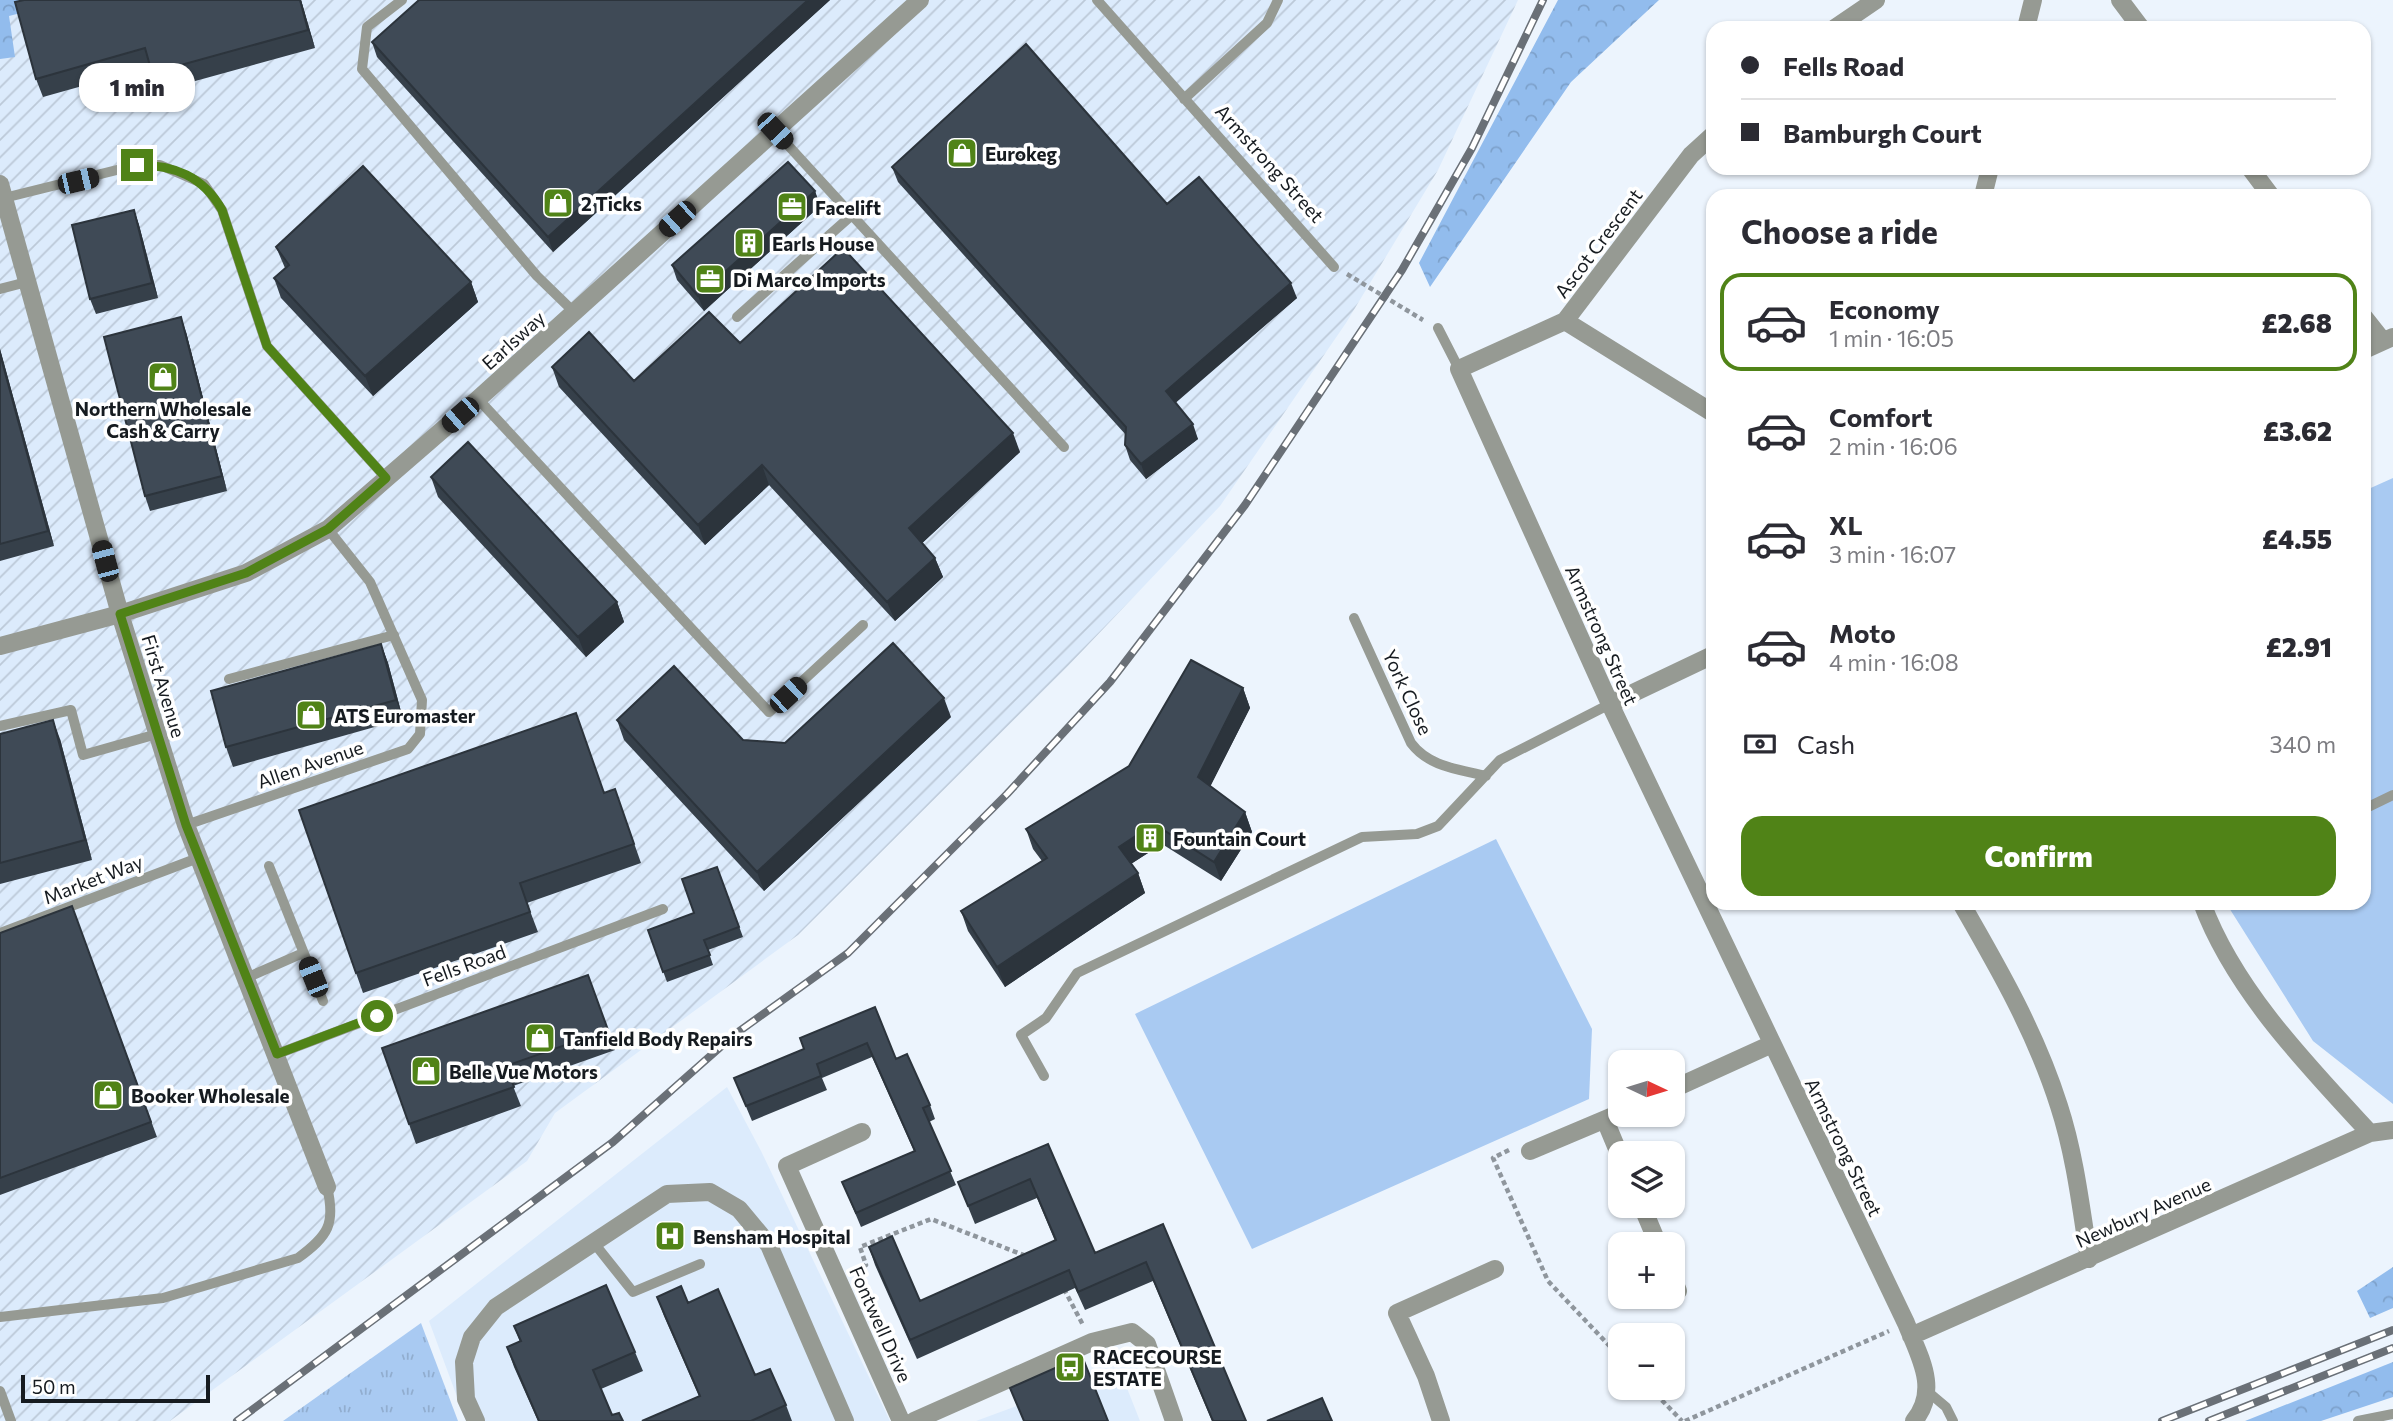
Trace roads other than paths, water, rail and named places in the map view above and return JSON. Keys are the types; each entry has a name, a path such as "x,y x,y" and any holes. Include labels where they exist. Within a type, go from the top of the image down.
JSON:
{"street":[{"name":"Earlsway","path":"0,646 120,614 246,573 328,529 478,399 920,0"},
{"path":"1845,21 1876,0"},
{"path":"2028,21 2033,0"},
{"path":"2120,0 2136,21"},
{"name":"Ascot Crescent","path":"1459,369 1565,321 1691,155 1706,141"},
{"path":"2254,175 2266,189"},
{"name":"First Avenue","path":"2,191 120,614 186,825 327,1187"},
{"path":"1565,321 1706,409"},
{"path":"2371,323 2388,339 2371,347"},
{"name":"Armstrong Street","path":"1459,369 1610,704 1706,905"},
{"path":"1610,704 1706,658"},
{"name":"Armstrong Street","path":"1708,910 1908,1330 1925,1369 1927,1391"},
{"path":"1965,910 2013,992 2049,1075 2060,1108 2077,1180 2089,1259"},
{"path":"2206,910 2228,955 2274,1024 2370,1132"},
{"path":"1685,1084 1772,1044"},
{"path":"1530,1151 1608,1119"},
{"name":"Newbury Avenue","path":"1908,1330 2089,1259 2370,1132 2393,1130"},
{"name":"Fontwell Drive","path":"862,1132 787,1166 901,1421"},
{"path":"476,1421 466,1399 464,1362 472,1337 496,1307 667,1194 710,1192 739,1209 769,1245 845,1421"},
{"path":"1441,1421 1426,1376 1398,1313 1495,1269"},
{"path":"914,1421 1092,1342 1132,1332 1147,1344 1174,1421"},
{"path":"1914,1421 1927,1391"}],"lane":[{"path":"402,0 367,27 362,69 537,276 574,312"},
{"name":"Armstrong Street","path":"1097,0 1334,267"},
{"path":"1184,99 1267,23 1278,0"},
{"path":"775,131 1064,447"},
{"path":"2,191 137,165 160,165 204,184 222,210 267,346 386,478"},
{"path":"737,317 852,215"},
{"path":"0,289 27,282"},
{"name":"Armstrong Street","path":"1438,328 1459,369"},
{"path":"478,399 633,562 769,712 863,625"},
{"name":"Allen Avenue","path":"186,825 408,749 420,734 422,700 394,635 370,582 328,529"},
{"name":"York Close","path":"1354,618 1411,743 1420,755 1432,762 1486,776"},
{"path":"229,679 394,635"},
{"path":"1044,1076 1021,1035 1046,1018 1077,972 1362,837 1417,834 1438,826 1500,760 1610,704"},
{"path":"0,726 71,710 83,755 157,734"},
{"path":"2371,806 2393,795"},
{"name":"Market Way","path":"0,933 198,858"},
{"path":"269,866 323,1001"},
{"name":"Fells Road","path":"277,1054 663,909"},
{"path":"246,978 303,953"},
{"path":"0,1317 163,1298 298,1258 317,1245 329,1228 332,1208 327,1187"},
{"path":"594,1243 633,1292 700,1264"},
{"path":"0,1391 11,1421"},
{"path":"1927,1391 1946,1407 1953,1421"},
{"path":"2358,1421 2393,1414"}],"railway":[{"path":"237,1421 613,1142 734,1035 848,953 1007,794 1110,682 1245,505 1402,270 1472,148 1543,0"},
{"path":"2162,1421 2393,1330"},
{"path":"2209,1421 2393,1348"}],"place":[{"name":"Eurokeg","path":"962,153"},
{"name":"2 Ticks","path":"558,203"},
{"name":"Facelift","path":"792,207"},
{"name":"Earls House","path":"749,243"},
{"name":"Di Marco Imports","path":"710,279"},
{"name":"Northern Wholesale Cash & Carry","path":"163,377"},
{"name":"ATS Euromaster","path":"311,715"},
{"name":"Fountain Court","path":"1150,838"},
{"name":"Tanfield Body Repairs","path":"540,1038"},
{"name":"Belle Vue Motors","path":"426,1071"},
{"name":"Booker Wholesale","path":"108,1095"},
{"name":"Bensham Hospital","path":"670,1236"},
{"name":"RACECOURSE ESTATE","path":"1070,1367"}]}
